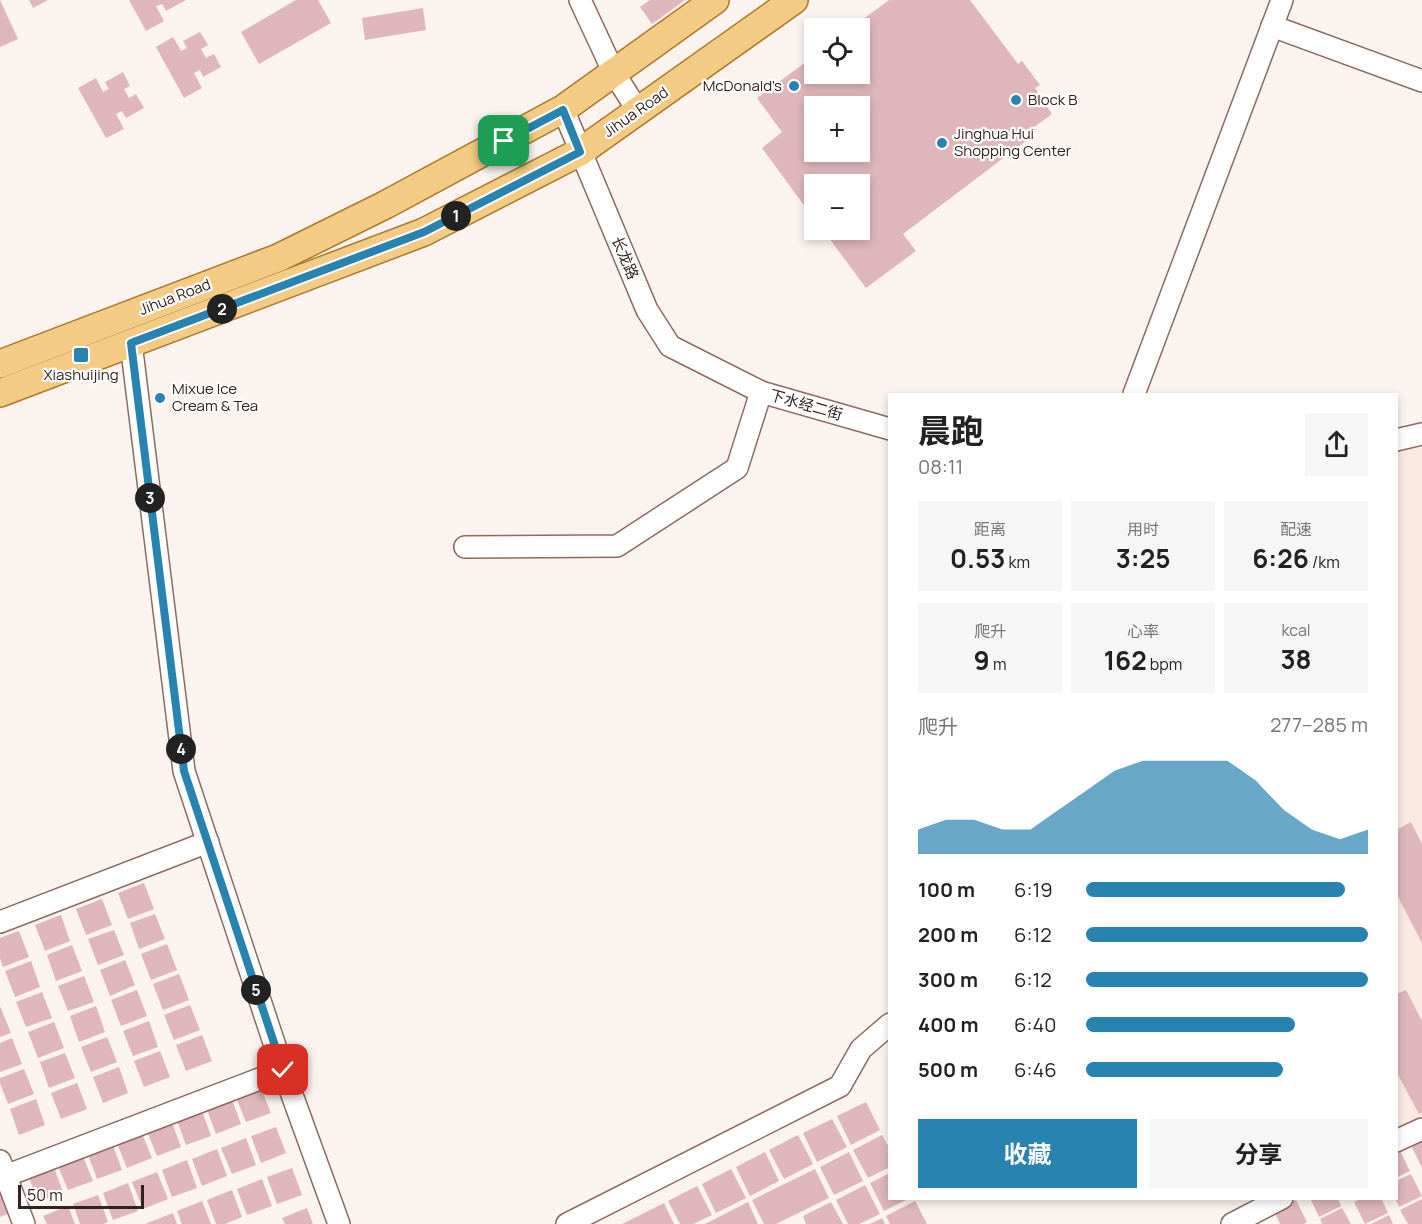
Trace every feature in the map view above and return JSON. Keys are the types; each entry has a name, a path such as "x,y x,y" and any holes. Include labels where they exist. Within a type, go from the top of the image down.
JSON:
{"main road":[{"name":"Jihua Road","path":"0,364 278,258 385,205 563,110 715,0"},
{"name":"Jihua Road","path":"0,393 424,232 580,152 794,0"}],"street":[{"path":"580,0 614,72 638,111"},
{"path":"1134,393 1282,0"},
{"path":"1272,27 1422,81"},
{"name":"长龙路","path":"563,110 647,310 670,346 726,374"},
{"path":"131,343 184,771 283,1070 339,1224"},
{"name":"下水经二街","path":"726,374 761,392 888,428"},
{"path":"465,547 617,546 737,468 761,392"},
{"path":"1398,440 1422,434"},
{"path":"0,922 208,842"},
{"path":"567,1224 840,1086 861,1049 888,1026"},
{"path":"24,1224 2,1172 283,1070"},
{"path":"1398,1141 1422,1129"},
{"path":"1232,1224 1278,1200"}],"shaded area":[{"path":"1422,447 1422,1126 1398,1138 1398,452"}],"building":[{"path":"0,0 18,39 0,47"},
{"path":"29,0 48,0 33,8"},
{"path":"129,0 186,0 166,11 162,4 156,6 164,21 146,31"},
{"path":"296,0 318,0 331,23 259,64 241,32"},
{"path":"650,0 685,0 652,24 640,7"},
{"name":"Jinghua Hui Shopping Center","path":"889,0 970,0 1018,64 1022,61 1040,85 1035,88 1038,92 1034,95 1043,108 1046,105 1052,114 1026,133 1030,138 903,234 916,251 866,288 830,240 870,240 870,174 804,174 804,205 762,148 782,132 757,98 804,63 804,84 870,84 870,18 865,18"},
{"path":"423,8 426,30 365,40 362,18"},
{"path":"200,32 208,45 201,49 206,58 214,54 221,67 203,77 200,70 194,73 202,88 184,98 156,47 173,37 181,51 187,48 183,41"},
{"path":"123,72 130,86 124,89 129,98 136,94 144,108 126,118 122,111 116,114 124,129 106,138 78,88 96,78 103,92 109,89 105,82"},
{"path":"1411,822 1422,844 1422,943 1398,897 1398,829"},
{"path":"144,883 154,909 128,919 118,893"},
{"path":"102,899 112,925 86,935 76,909"},
{"path":"155,914 165,939 139,949 130,923"},
{"path":"61,915 70,941 45,951 35,925"},
{"path":"114,930 124,955 98,965 88,939"},
{"path":"19,931 29,957 3,967 0,958 0,938"},
{"path":"167,944 177,970 151,980 141,954"},
{"path":"72,945 82,971 56,981 47,955"},
{"path":"125,960 135,985 110,996 100,970"},
{"path":"31,961 40,987 15,997 5,971"},
{"path":"179,974 189,1000 163,1010 153,984"},
{"path":"84,976 94,1002 68,1011 58,986"},
{"path":"137,990 147,1016 121,1026 111,1000"},
{"path":"1406,990 1422,1021 1422,1113 1419,1114 1398,1075 1398,993"},
{"path":"42,992 52,1018 26,1027 16,1002"},
{"path":"190,1005 200,1030 174,1040 164,1015"},
{"path":"0,1006 11,1033 0,1037"},
{"path":"96,1006 105,1032 79,1042 70,1016"},
{"path":"149,1021 158,1047 133,1056 123,1031"},
{"path":"54,1022 64,1048 38,1058 28,1032"},
{"path":"202,1035 212,1061 186,1071 176,1045"},
{"path":"107,1037 117,1062 91,1072 81,1047"},
{"path":"12,1038 22,1064 0,1072 0,1043"},
{"path":"160,1051 170,1077 144,1087 134,1061"},
{"path":"65,1053 75,1078 49,1088 40,1062"},
{"path":"119,1067 128,1093 103,1103 93,1077"},
{"path":"24,1069 34,1094 8,1104 0,1078"},
{"path":"77,1083 87,1109 61,1119 51,1093"},
{"path":"260,1086 271,1113 246,1122 235,1095"},
{"path":"231,1097 241,1124 216,1134 206,1107"},
{"path":"36,1099 45,1125 19,1135 10,1109"},
{"path":"866,1102 880,1130 851,1145 837,1116"},
{"path":"201,1108 211,1136 186,1145 176,1118"},
{"path":"832,1119 847,1147 817,1162 803,1133"},
{"path":"171,1120 181,1147 157,1156 146,1129"},
{"path":"276,1127 286,1153 261,1163 251,1136"},
{"path":"141,1131 152,1158 127,1168 116,1141"},
{"path":"798,1135 813,1164 784,1179 769,1150"},
{"path":"882,1135 888,1146 888,1168 868,1178 853,1150"},
{"path":"1422,1137 1422,1168 1410,1143"},
{"path":"246,1138 256,1165 232,1174 221,1148"},
{"path":"112,1143 122,1170 97,1179 87,1152"},
{"path":"217,1149 227,1176 202,1186 192,1159"},
{"path":"1398,1149 1410,1171 1398,1177"},
{"path":"765,1152 779,1181 750,1196 736,1167"},
{"path":"849,1152 863,1181 834,1195 820,1167"},
{"path":"82,1154 93,1181 68,1190 57,1164"},
{"path":"187,1160 197,1188 172,1197 162,1170"},
{"path":"53,1165 63,1192 38,1202 28,1175"},
{"path":"292,1168 302,1195 277,1204 267,1177"},
{"path":"731,1169 746,1198 716,1213 702,1184"},
{"path":"815,1169 829,1198 776,1224 764,1224 752,1200"},
{"path":"157,1172 168,1199 143,1209 132,1182"},
{"path":"888,1174 888,1200 906,1200 884,1211 870,1183"},
{"path":"1411,1174 1422,1196 1399,1207 1396,1200 1398,1200 1398,1180"},
{"path":"262,1179 272,1206 247,1215 237,1189"},
{"path":"128,1183 138,1211 113,1220 103,1193"},
{"path":"865,1185 880,1214 859,1224 848,1224 836,1200"},
{"path":"697,1186 712,1215 693,1224 680,1224 668,1201"},
{"path":"0,1189 10,1213 0,1217"},
{"path":"232,1190 242,1217 225,1224 216,1224 207,1200"},
{"path":"98,1195 108,1222 80,1224 73,1204"},
{"path":"1422,1199 1422,1224 1408,1224 1400,1210"},
{"path":"1296,1200 1307,1222 1280,1224 1274,1211"},
{"path":"1311,1200 1339,1200 1341,1206 1319,1217"},
{"path":"1382,1200 1388,1213 1365,1224 1354,1202"},
{"path":"202,1201 211,1224 182,1224 177,1211"},
{"path":"915,1201 927,1224 890,1224 886,1216"},
{"path":"748,1202 758,1224 705,1224"},
{"path":"831,1202 843,1224 806,1224 803,1216"},
{"path":"664,1203 674,1224 622,1224"},
{"path":"68,1206 75,1224 47,1224 43,1216"},
{"path":"307,1208 313,1224 285,1224 282,1218"},
{"path":"1342,1208 1351,1224 1322,1224 1320,1219"},
{"path":"173,1213 177,1224 145,1224"},
{"path":"1389,1215 1393,1224 1371,1224"},
{"path":"882,1218 885,1224 870,1224"}],"place":[{"name":"McDonald's","path":"794,86"},
{"name":"Block B","path":"1016,100"},
{"name":"Jinghua Hui Shopping Center","path":"942,143"},
{"name":"Xiashuijing","path":"81,355"},
{"name":"Mixue Ice Cream & Tea","path":"160,398"}],"route":[{"path":"283,1070 184,771 131,343 424,232 580,152 563,110 504,141"}]}
